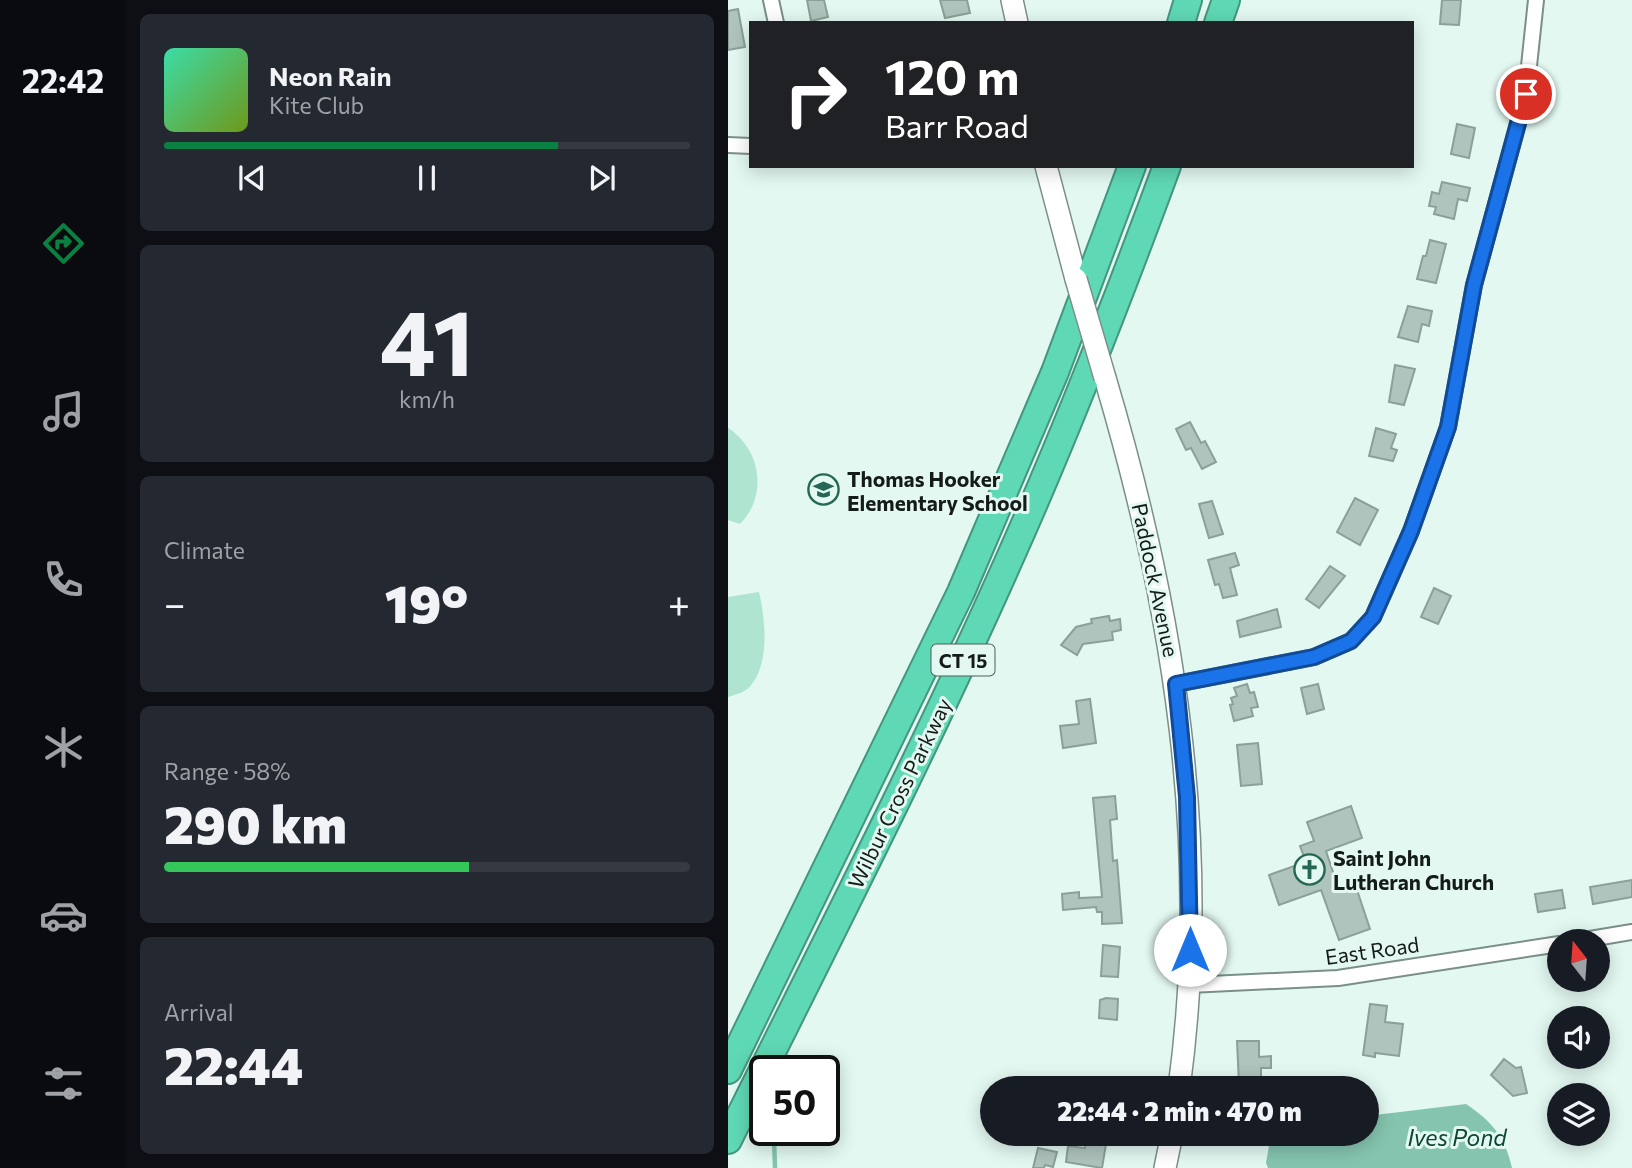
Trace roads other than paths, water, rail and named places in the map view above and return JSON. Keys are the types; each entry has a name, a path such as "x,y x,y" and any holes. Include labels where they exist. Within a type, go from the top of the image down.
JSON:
{"highway":[{"path":"1182,21 1188,0"},
{"path":"1219,21 1226,0"},
{"name":"Wilbur Cross Parkway","path":"728,1070 956,602 1055,372 1131,168"},
{"name":"Wilbur Cross Parkway","path":"728,1140 948,693 1009,561 1054,456 1166,168"}],"main road":[{"path":"1012,0 1017,21"},
{"name":"Paddock Avenue","path":"1047,168 1146,526 1176,684 1188,825 1189,985 1180,1076"},
{"path":"1166,1168 1170,1146"}],"street":[{"path":"771,0 776,21"},
{"path":"1176,684 1314,657 1351,641 1373,617 1411,531 1448,427 1474,285 1526,94 1536,0"},
{"path":"728,145 749,146"},
{"path":"1610,936 1632,932"},
{"name":"East Road","path":"1189,985 1338,978 1547,946"}],"water":[{"name":"Ives Pond","path":"1466,1104 1496,1131 1506,1147 1512,1168 1268,1168 1266,1163 1269,1146 1379,1146 1379,1115"}],"waterway":[{"path":"774,1146 775,1168"}],"place":[{"name":"Thomas Hooker Elementary School","path":"824,490"},
{"name":"Saint John Lutheran Church","path":"1310,869"}]}
